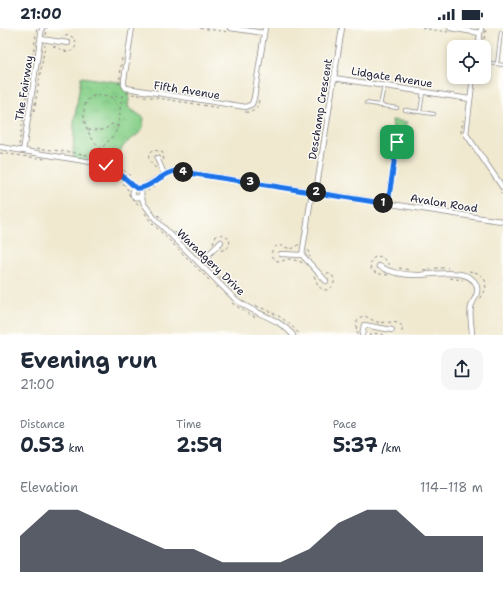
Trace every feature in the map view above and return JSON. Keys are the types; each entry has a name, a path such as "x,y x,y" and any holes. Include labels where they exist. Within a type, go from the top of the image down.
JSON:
{"street":[{"name":"The Fairway","path":"23,150 42,28"},
{"path":"124,90 124,80 132,28"},
{"path":"230,28 265,31"},
{"name":"Deschamp Crescent","path":"302,255 342,28"},
{"path":"450,28 481,30 479,40"},
{"name":"Fifth Avenue","path":"124,90 246,107 251,105 254,101 265,31"},
{"path":"41,39 68,44"},
{"name":"Lidgate Avenue","path":"334,78 470,99"},
{"path":"473,84 466,129 467,136 503,188"},
{"path":"388,204 397,142"},
{"path":"0,147 104,164 115,169 138,192 164,174 157,158"},
{"name":"Avalon Road","path":"164,174 179,172 503,221"},
{"name":"Waradgery Drive","path":"138,192 144,204 161,226 239,302 249,309 276,320 293,335"},
{"path":"200,263 221,242"},
{"path":"281,254 302,255 326,281"},
{"path":"379,266 388,271 407,274 420,275 447,273 467,276 472,279 477,288 470,312 472,335"},
{"path":"362,335 364,325 392,330"}],"lane":[{"path":"497,64 502,42 502,32"},
{"path":"491,63 503,65"},
{"path":"380,106 384,85"},
{"path":"420,112 423,91"},
{"path":"366,103 398,108"},
{"path":"405,110 434,114"}],"path":[{"path":"19,145 37,28"},
{"path":"46,35 47,28"},
{"path":"484,40 486,28"},
{"path":"34,115 45,44"},
{"path":"120,87 119,80 122,57"},
{"path":"97,157 101,149 113,136 118,126 124,90 129,94 224,108"},
{"path":"101,149 87,130 84,119 84,107 87,100 98,95 112,97 122,96"},
{"path":"112,97 117,106 120,108"},
{"path":"242,111 253,112 257,107 259,98"},
{"path":"87,130 104,130 112,124 118,126"},
{"path":"396,136 396,130 398,128"},
{"path":"0,152 46,160"},
{"path":"122,182 128,190 130,197 139,204 150,222 219,290"},
{"path":"146,190 147,191 158,184"},
{"path":"158,215 166,224"},
{"path":"172,229 200,256"},
{"path":"207,263 234,292"},
{"path":"229,300 240,309 255,317"},
{"path":"256,306 285,320 300,335"},
{"path":"368,335 373,333 384,335"}],"green space":[{"path":"81,77 124,83 130,90 128,107 144,118 142,131 125,144 109,166 73,158 74,123"},
{"path":"392,120 407,122 397,142 394,136"}],"route":[{"path":"106,165 115,169 139,189 149,185 166,173 176,171 388,204 397,142"}]}
